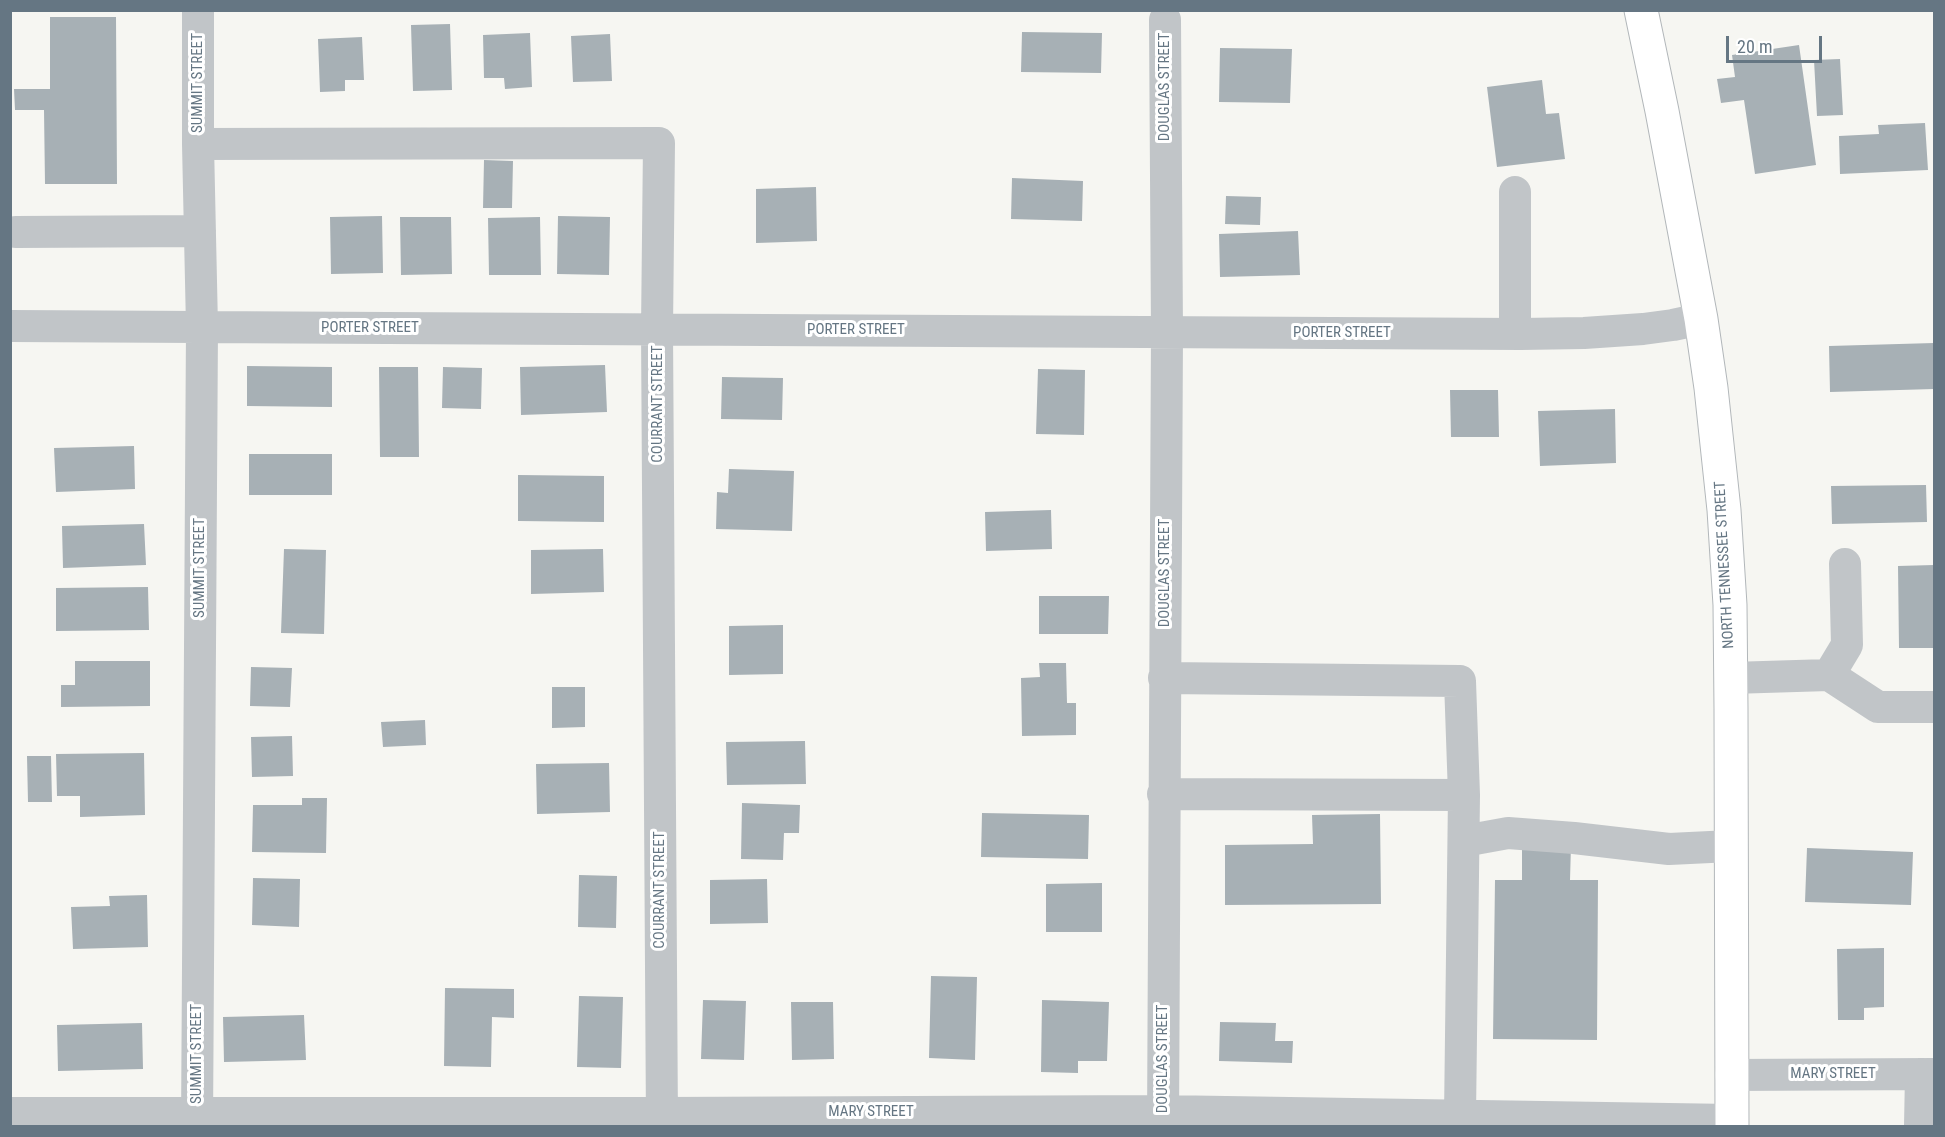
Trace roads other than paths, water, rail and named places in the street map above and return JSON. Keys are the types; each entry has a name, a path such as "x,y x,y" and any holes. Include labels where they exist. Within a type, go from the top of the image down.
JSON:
{"main road":[{"name":"NORTH TENNESSEE STREET","path":"1641,10 1701,319 1712,388 1724,510 1730,605 1731,678 1732,1123"}],"street":[{"name":"SUMMIT STREET","path":"197,1120 202,327 198,10"},
{"name":"DOUGLAS STREET","path":"1163,1119 1167,333 1165,20"},
{"name":"COURRANT STREET","path":"198,144 659,143 657,329 661,1120"},
{"path":"1515,192 1515,334"},
{"path":"16,232 200,231"},
{"name":"PORTER STREET","path":"10,326 1515,334 1643,329 1701,319"},
{"path":"1829,675 1847,645 1845,564"},
{"path":"1731,678 1829,675 1878,708 1935,708"},
{"path":"1164,678 1460,681 1464,795 1460,1116"},
{"path":"1163,794 1464,795"},
{"path":"1464,842 1508,833 1669,849 1731,846"},
{"path":"1920,1126 1928,1074"},
{"name":"MARY STREET","path":"1731,1075 1928,1074"},
{"name":"MARY STREET","path":"10,1113 197,1120 1163,1119 1460,1116 1732,1123"}]}
